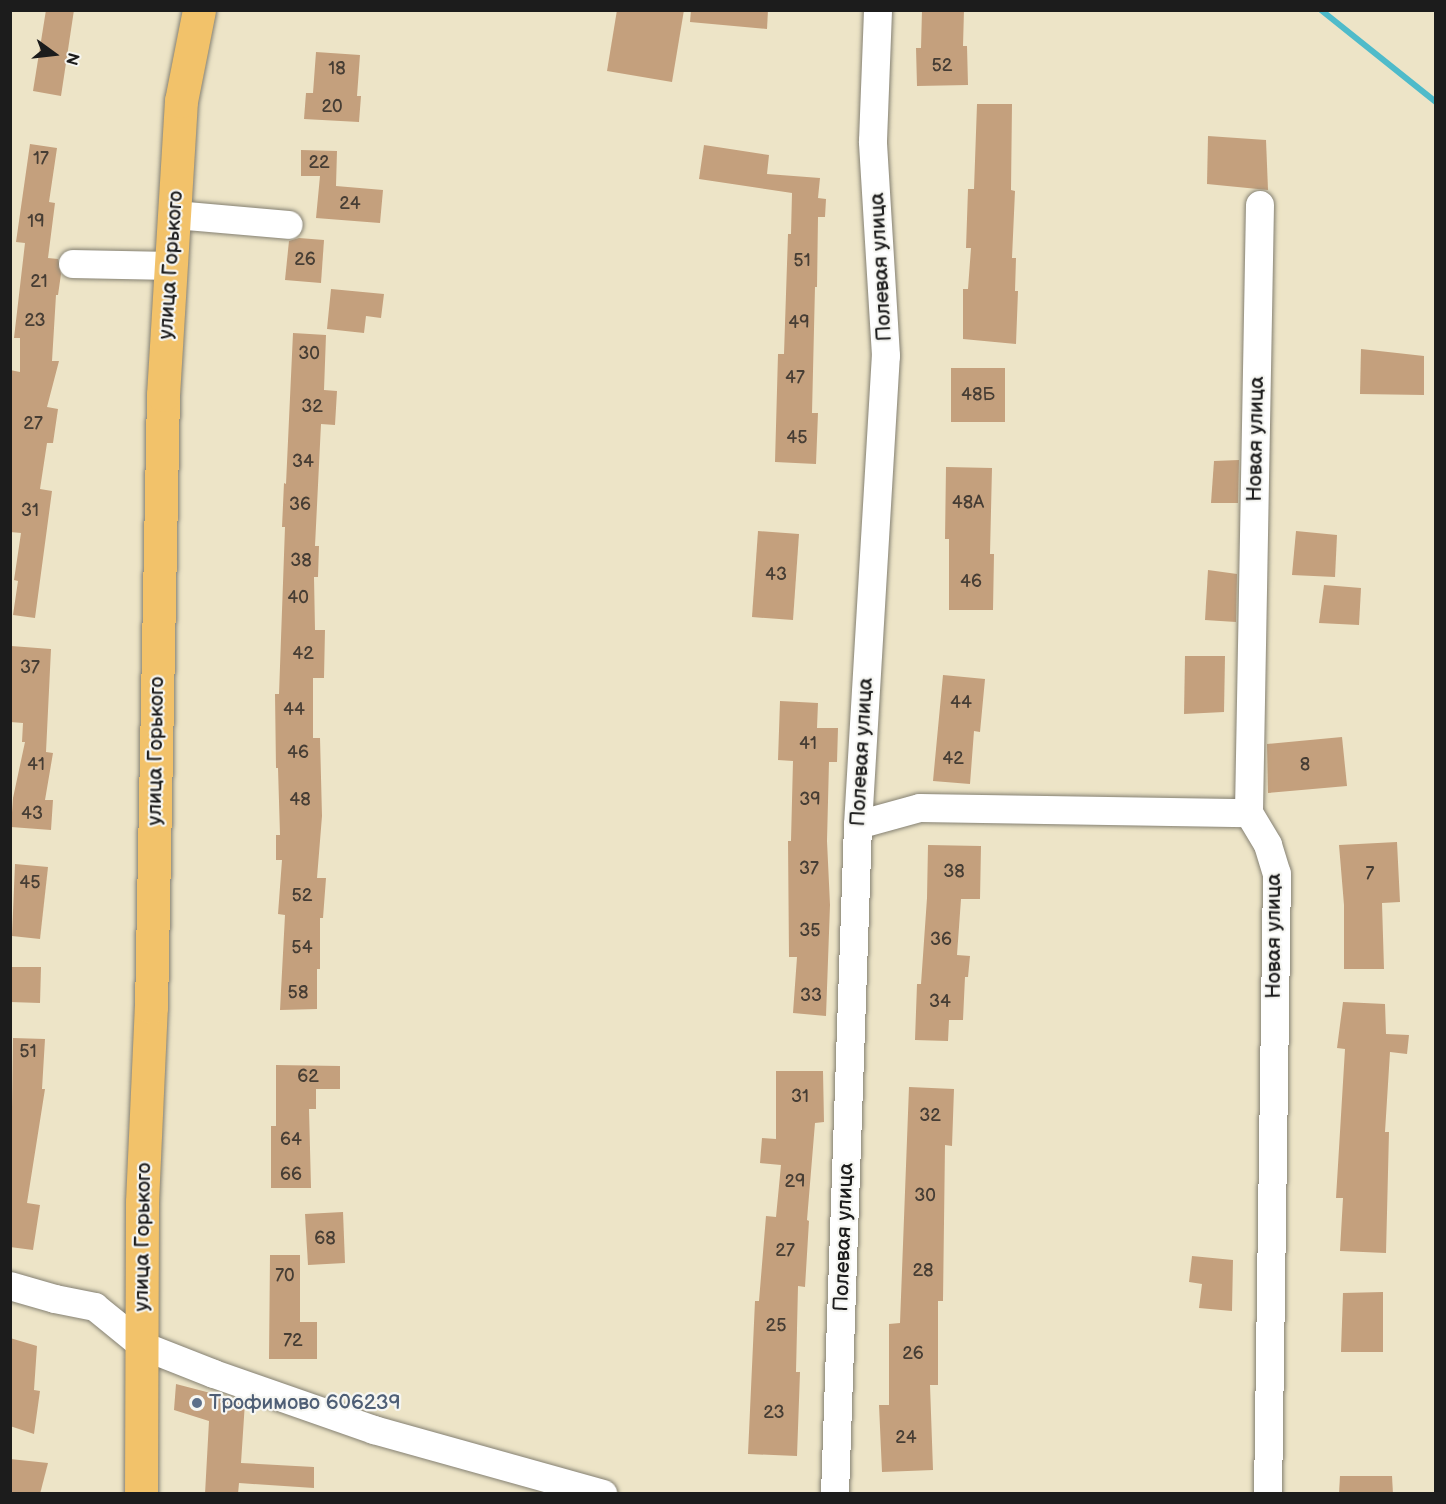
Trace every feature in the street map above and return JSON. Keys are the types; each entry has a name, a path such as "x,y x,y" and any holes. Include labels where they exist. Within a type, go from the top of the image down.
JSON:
{"main road":[{"name":"улица Горького","path":"141,1494 142,1202 151,1007 163,395 181,102 199,10"}],"street":[{"name":"Полевая улица","path":"834,1493 858,825 886,356 873,141 878,10"},
{"name":"Новая улица","path":"1260,205 1249,813 1268,845 1277,874 1268,1494"},
{"path":"175,215 289,225"},
{"path":"73,264 171,266"},
{"path":"858,825 920,808 1249,813"},
{"path":"10,1286 55,1299 95,1307 143,1346 374,1430 603,1494"},
{"path":"834,1493 843,1494"}],"building":[{"path":"46,10 74,10 61,96 33,91"},
{"path":"617,10 684,10 672,82 607,71"},
{"path":"691,10 768,10 767,29 690,22"},
{"path":"922,10 964,10 963,46 967,46 968,85 917,86 916,48 921,48"},
{"path":"316,52 360,55 357,96 361,96 359,122 304,119 306,93 313,93"},
{"path":"977,104 1012,104 1011,190 1015,191 1012,258 1016,258 1015,291 1018,291 1016,344 963,339 963,289 968,289 971,248 966,248 968,189 974,189"},
{"path":"1208,136 1266,140 1268,190 1207,184"},
{"path":"30,144 57,148 49,202 55,203 48,258 58,259 61,274 58,295 56,295 52,361 59,361 47,407 58,409 53,443 47,443 40,489 52,491 35,618 13,615 18,581 14,580 21,533 10,532 10,370 20,372 20,338 14,338 25,243 16,242"},
{"path":"704,145 769,155 767,174 820,178 818,198 826,199 825,217 818,217 817,287 815,287 812,413 818,413 816,464 775,462 778,354 784,354 788,234 791,234 792,193 699,179"},
{"path":"301,150 337,151 336,186 383,190 380,223 316,218 320,176 301,176"},
{"path":"299,238 324,240 321,283 285,280 289,241"},
{"path":"331,289 384,294 381,318 366,316 364,333 327,329"},
{"path":"293,333 326,335 324,390 337,391 335,425 321,424 315,546 319,546 318,577 314,577 315,630 325,630 324,678 313,678 313,738 320,738 322,816 317,878 326,878 323,918 320,918 317,1009 280,1010 285,915 278,914 282,860 276,860 276,835 280,835 275,694 279,694 285,527 282,527"},
{"path":"1361,349 1424,356 1424,395 1360,394"},
{"path":"951,368 1005,368 1005,422 951,422"},
{"path":"1239,460 1238,503 1211,503 1214,461"},
{"path":"946,467 992,468 990,554 994,554 993,610 949,610 949,539 945,539"},
{"path":"758,531 799,534 793,620 752,617"},
{"path":"1296,531 1337,535 1335,577 1292,575"},
{"path":"1208,570 1237,574 1236,622 1205,620"},
{"path":"1324,585 1361,588 1359,625 1319,623"},
{"path":"11,646 51,649 46,752 53,753 45,800 53,800 51,830 11,827 13,798 25,742 22,742 23,723 10,722"},
{"path":"1185,656 1225,656 1224,712 1184,714"},
{"path":"943,675 985,679 980,732 974,731 970,784 933,781"},
{"path":"780,701 818,703 817,728 838,728 837,762 829,762 827,841 830,905 826,1016 793,1013 797,957 789,957 788,841 791,841 793,761 778,760"},
{"path":"1342,737 1347,786 1268,793 1267,744"},
{"path":"1397,842 1400,902 1382,903 1384,969 1344,969 1344,905 1339,845"},
{"path":"928,845 981,846 980,899 961,899 957,955 970,956 968,977 965,977 963,1020 949,1020 948,1041 915,1040 917,984 921,984 927,898"},
{"path":"15,864 48,867 40,939 12,936"},
{"path":"10,967 41,967 40,1003 10,1002"},
{"path":"1343,1002 1385,1004 1386,1034 1409,1035 1407,1054 1390,1052 1385,1132 1389,1132 1386,1253 1340,1251 1343,1198 1336,1198 1345,1049 1337,1048"},
{"path":"13,1038 45,1039 42,1089 45,1089 27,1203 40,1205 33,1250 10,1247"},
{"path":"276,1065 340,1066 340,1089 316,1089 316,1109 309,1109 311,1188 271,1188 271,1126 276,1126"},
{"path":"776,1071 823,1071 824,1122 815,1123 807,1220 809,1221 805,1287 798,1286 796,1372 800,1372 797,1456 748,1454 755,1301 759,1301 766,1216 776,1217 781,1165 760,1163 762,1138 776,1139"},
{"path":"909,1087 954,1089 952,1146 945,1145 943,1301 938,1301 938,1385 930,1385 933,1470 882,1472 879,1405 889,1405 889,1324 900,1323"},
{"path":"343,1212 345,1263 308,1265 305,1214"},
{"path":"270,1255 300,1255 300,1322 317,1322 317,1359 269,1359"},
{"path":"1192,1256 1233,1260 1232,1311 1199,1308 1202,1284 1189,1282"},
{"path":"1383,1292 1383,1352 1341,1352 1343,1293"},
{"path":"10,1338 37,1346 34,1390 40,1391 34,1434 10,1426"},
{"path":"176,1384 245,1402 241,1463 314,1467 314,1488 239,1483 238,1494 205,1494 209,1421 174,1410"},
{"path":"10,1459 48,1463 40,1494 10,1494"},
{"path":"1340,1476 1392,1476 1393,1494 1339,1494"}],"waterway":[{"path":"1321,10 1436,102"}],"place":[{"name":"Трофимово 606239","path":"197,1403"}]}
